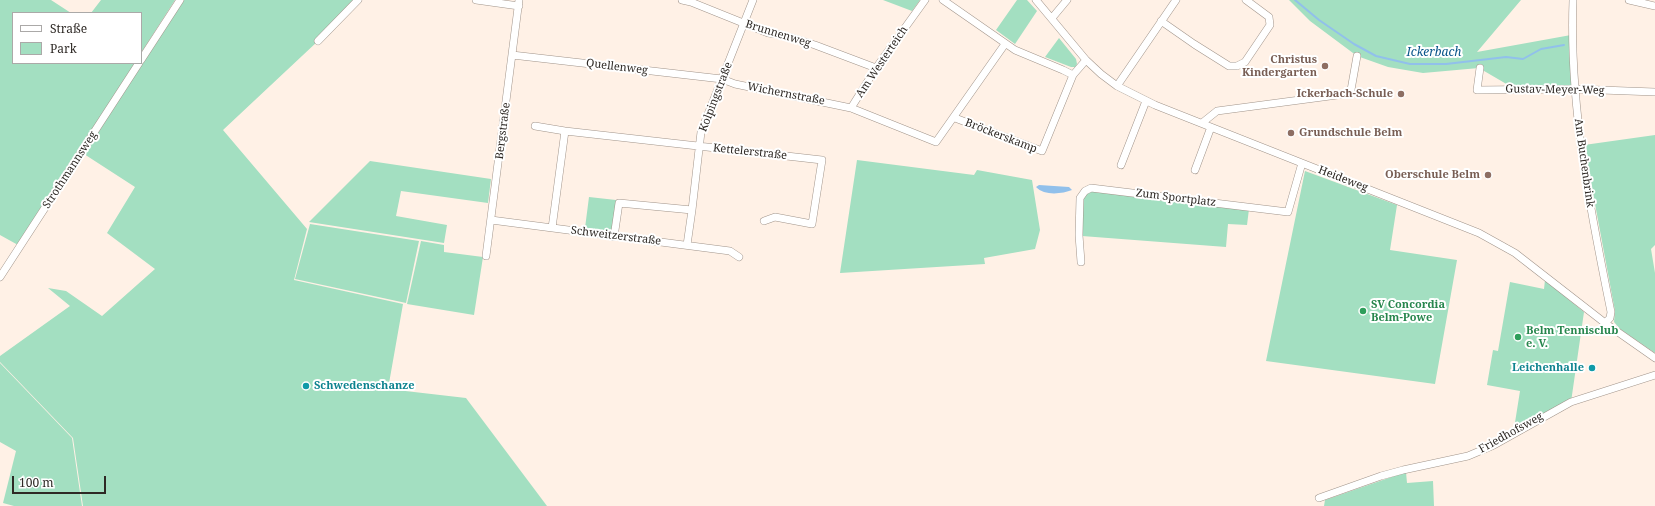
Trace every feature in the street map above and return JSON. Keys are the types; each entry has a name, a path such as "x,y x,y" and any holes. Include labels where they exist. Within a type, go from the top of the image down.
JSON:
{"street":[{"path":"142,58 180,0"},
{"path":"318,41 358,0"},
{"name":"Bergstraße","path":"476,0 519,3 486,256"},
{"name":"Brunnenweg","path":"682,0 691,2 768,33 782,35 815,45 876,68"},
{"name":"Kolpingstraße","path":"687,245 701,132 753,0"},
{"name":"Am Westerteich","path":"925,0 876,68 851,108 936,142 1005,44"},
{"path":"943,0 1015,50 1073,75"},
{"name":"Heideweg","path":"1036,0 1086,60 1117,86 1146,101 1441,217 1491,239 1515,252 1605,323 1655,358"},
{"path":"1052,18 1067,0"},
{"path":"1117,86 1176,0"},
{"path":"1161,21 1229,66 1237,66 1245,62 1270,25 1269,17 1246,0"},
{"name":"Am Buchenbrink","path":"1573,0 1572,35 1574,89 1592,219 1611,312 1610,318 1605,323"},
{"path":"1629,0 1655,6"},
{"name":"Quellenweg","path":"512,55 722,79"},
{"path":"1202,123 1217,111 1345,94 1351,90 1357,56"},
{"name":"Bröckerskamp","path":"954,118 1042,151 1073,75 1086,60"},
{"name":"Strothmannsweg","path":"0,277 138,64"},
{"name":"Gustav-Meyer-Weg","path":"1480,68 1477,90 1574,89 1655,92"},
{"name":"Wichernstraße","path":"722,79 735,84 851,108"},
{"path":"1121,166 1146,101"},
{"name":"Kettelerstraße","path":"535,126 565,131 822,160 812,224 774,217 764,221"},
{"path":"1194,170 1211,127"},
{"path":"552,228 565,131"},
{"name":"Zum Sportplatz","path":"1081,262 1079,236 1080,198 1085,191 1091,188 1288,212 1302,163"},
{"path":"614,237 619,203 692,210"},
{"name":"Schweitzerstraße","path":"491,220 730,251 739,257"},
{"name":"Friedhofsweg","path":"1319,498 1380,476 1468,456 1494,445 1570,402 1655,375"}],"green space":[{"path":"0,0 51,0 69,12 12,12 12,64 134,64 18,245 0,235"},
{"path":"101,0 175,0 142,51 142,12 92,12"},
{"path":"183,0 358,0 318,41 223,130 307,229 294,280 403,304 388,389 466,398 547,506 83,506 73,438 0,362 0,356 70,306 48,288 66,291 102,316 155,269 107,233 135,187 84,154"},
{"path":"883,0 920,0 912,11"},
{"path":"1017,0 1027,0 1037,11 1015,44 996,30"},
{"path":"1289,0 1521,0 1477,52 1571,35 1574,89 1515,89 1479,68 1423,73 1388,67 1357,56 1310,21"},
{"path":"1059,38 1076,59 1077,64 1075,67 1071,67 1045,57"},
{"path":"1655,135 1655,245 1651,249 1655,273 1655,353 1620,329 1614,322 1615,311 1584,145"},
{"path":"857,160 974,175 977,170 1032,180 1040,230 1035,249 984,258 985,264 840,273"},
{"path":"370,161 491,179 488,203 401,191 396,216 447,225 444,243 309,222"},
{"name":"SV Concordia Belm-Powe","path":"1305,171 1397,205 1390,250 1457,260 1435,384 1266,361"},
{"path":"1094,190 1249,209 1247,225 1228,224 1226,247 1082,236 1083,197 1087,192"},
{"path":"589,197 616,200 612,231 585,228"},
{"path":"310,224 419,241 406,303 295,279"},
{"path":"421,241 444,245 444,252 483,257 474,315 407,304"},
{"path":"1545,280 1584,312 1571,402 1513,435 1520,391 1487,385 1493,350 1498,351 1510,282 1544,289"},
{"path":"0,363 72,438 82,506 14,506 3,503 16,451 0,442"},
{"path":"1406,472 1407,483 1433,481 1434,506 1324,506 1325,500"}],"water":[{"path":"1039,185 1069,187 1072,190 1058,193 1048,193 1039,190 1036,187"}],"waterway":[{"name":"Ickerbach","path":"1295,0 1319,20 1354,44 1376,56 1410,64 1446,64 1506,57 1523,59 1541,49 1564,45"}],"place":[{"name":"Christus Kindergarten","path":"1325,66"},
{"name":"Ickerbach-Schule","path":"1401,94"},
{"name":"Grundschule Belm","path":"1291,133"},
{"name":"Oberschule Belm","path":"1488,175"},
{"name":"SV Concordia Belm-Powe","path":"1363,311"},
{"name":"Belm Tennisclub e. V.","path":"1518,337"},
{"name":"Leichenhalle","path":"1592,368"},
{"name":"Schwedenschanze","path":"306,386"}]}
